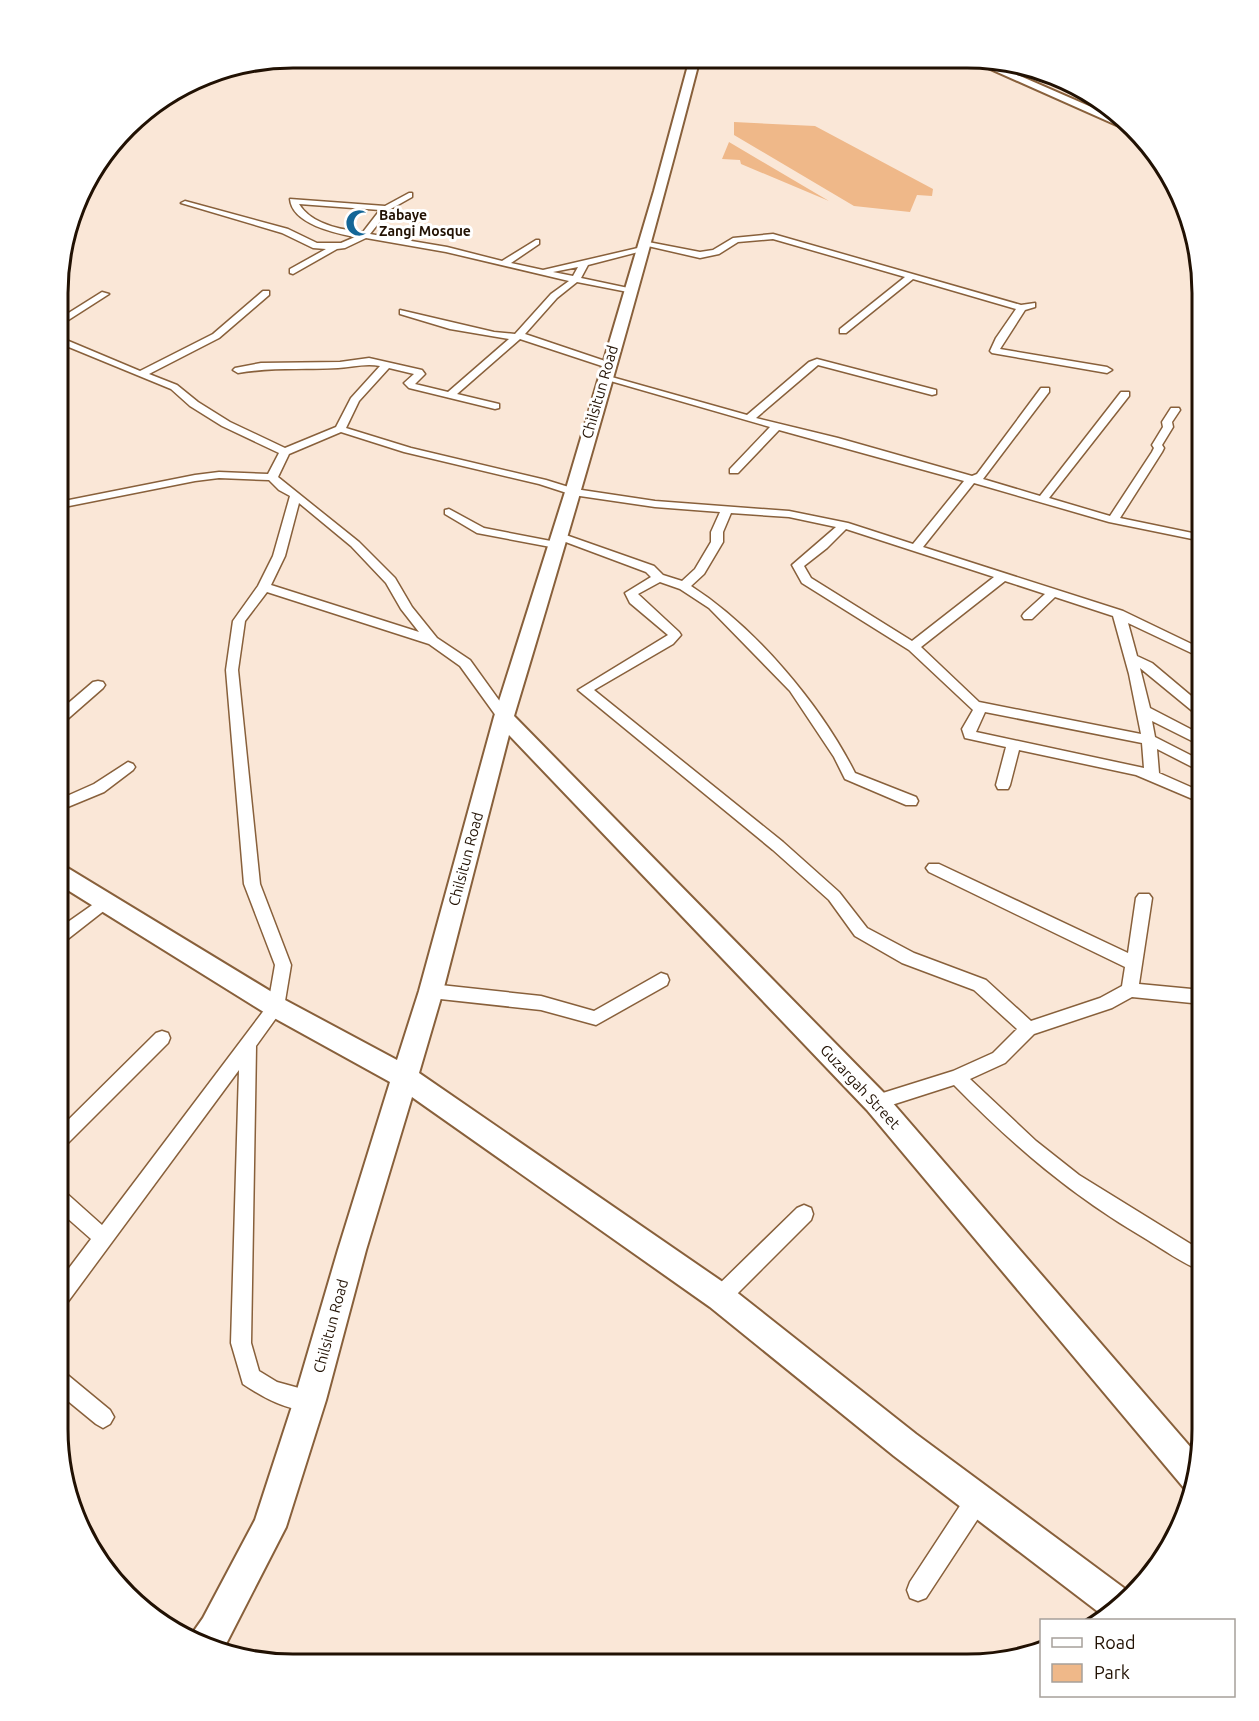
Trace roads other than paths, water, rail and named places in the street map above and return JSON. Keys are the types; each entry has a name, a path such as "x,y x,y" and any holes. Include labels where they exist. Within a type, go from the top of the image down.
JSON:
{"main road":[{"name":"Chilsitun Road","path":"209,1637 269,1527 310,1400 352,1250 406,1078 504,717 573,492 660,191 692,68"},
{"path":"996,69 1109,118"},
{"path":"1032,77 1071,94"},
{"name":"Guzargah Street","path":"504,717 876,1102 1188,1467"},
{"path":"68,879 276,1006 406,1078 720,1297 905,1445 1112,1601"}],"street":[{"path":"185,202 285,231 316,246 333,248 347,245 365,235 386,208 409,195"},
{"path":"386,208 293,201 303,214 333,228 447,250 630,291"},
{"path":"544,271 642,247 700,255 716,252 736,240 773,236 1021,308 1032,305"},
{"path":"504,264 536,242"},
{"path":"293,272 333,248"},
{"path":"450,395 518,336 554,296 575,280 585,262"},
{"path":"843,331 910,277"},
{"path":"140,375 216,336 266,293"},
{"path":"68,317 105,294"},
{"path":"1021,308 1015,321 1000,336 995,351 1107,370"},
{"path":"403,312 494,335 518,336 606,372 749,419 834,440 970,481 1113,520 1192,536"},
{"path":"68,344 174,387 194,404 226,424 285,452"},
{"path":"238,370 261,366 340,365 369,361 419,372 420,374 409,383 412,386 495,406"},
{"path":"749,419 812,364 817,363 932,392"},
{"path":"272,477 285,452 340,429 356,400 387,365"},
{"path":"915,549 970,481 981,476 1045,390"},
{"path":"1042,500 1125,394"},
{"path":"1113,520 1157,452 1159,448 1157,445 1168,428 1167,422 1175,410"},
{"path":"734,471 777,426"},
{"path":"340,429 408,450 542,482 573,492 655,504 789,514 844,525 1119,614 1192,649"},
{"path":"68,503 219,475 272,477 282,488 296,495 355,544 392,581 407,609 433,641 465,663 504,717"},
{"path":"68,1285 276,1006 282,966 252,884 232,670 239,621 264,587 279,556 296,495"},
{"path":"684,586 700,571 717,542 717,532 727,509"},
{"path":"449,512 481,531 557,541 650,569 659,578 684,586 713,605 795,688 840,756 850,776 911,801"},
{"path":"844,525 823,546 798,564 806,580 913,647 940,670 975,706 1150,740 1192,762"},
{"path":"913,647 1002,577"},
{"path":"659,578 632,593 634,600 675,635 669,641 585,690 778,846 834,896 861,932 908,958 980,985 1028,1029"},
{"path":"264,587 433,641"},
{"path":"1028,616 1054,592"},
{"path":"1119,614 1132,659 1150,740 1152,775"},
{"path":"1132,659 1147,666 1192,704"},
{"path":"68,711 98,685"},
{"path":"981,708 969,729 970,735 1152,775 1192,793"},
{"path":"1144,711 1192,736"},
{"path":"1004,785 1014,744"},
{"path":"68,802 99,788 128,767"},
{"path":"934,868 1132,963"},
{"path":"1130,990 1132,963 1144,898"},
{"path":"68,930 105,902"},
{"path":"430,991 541,1003 596,1018 661,980"},
{"path":"876,1102 957,1077 999,1058 1028,1029 1106,1004 1130,990 1192,996"},
{"path":"68,1131 162,1038"},
{"path":"248,1042 241,1343 250,1377 273,1392 310,1400"},
{"path":"957,1077 1011,1130 1056,1169 1122,1215 1192,1256"},
{"path":"68,1207 103,1238"},
{"path":"720,1297 804,1214"},
{"path":"68,1388 103,1417"},
{"path":"918,1590 977,1500"}],"place":[{"name":"Babaye Zangi Mosque","path":"359,223"}]}
